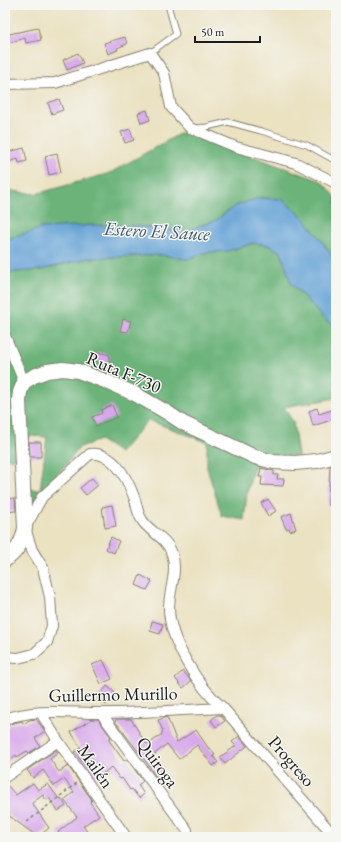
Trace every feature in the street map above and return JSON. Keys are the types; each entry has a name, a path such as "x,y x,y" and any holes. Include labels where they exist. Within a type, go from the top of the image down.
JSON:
{"street":[{"path":"5,84 55,83 150,53 164,73 171,107 190,128 236,147 296,163 336,183"},
{"path":"5,336 24,382 20,392 19,401 25,528 32,550 43,568 50,597 52,620 51,632 46,642 34,654 18,658 5,656"},
{"name":"Ruta F-730","path":"24,382 47,371 63,369 78,371 135,394 183,423 255,457 274,462 295,463 317,461 336,456"},
{"name":"Progreso","path":"25,528 42,497 90,454 104,455 112,461 130,488 142,520 150,529 161,537 170,548 174,575 169,608 172,631 193,674 210,696 223,708 335,837"},
{"path":"5,560 17,549 21,542 25,528"},
{"name":"Guillermo Murillo","path":"5,719 25,713 101,713 223,708"},
{"name":"Mailén","path":"41,713 58,741 126,837"},
{"name":"Quiroga","path":"101,713 186,830"},
{"path":"5,777 58,741"}],"lane":[{"path":"150,53 176,34 168,5"},
{"path":"190,128 207,127 228,122 261,130 307,145 336,161"}],"path":[{"path":"336,8 333,12 336,16"},
{"path":"27,822 84,778"}],"green space":[{"path":"188,129 240,152 321,181 336,197 336,263 324,244 304,218 282,199 259,198 235,206 215,221 185,232 137,226 42,228 5,240 5,190 36,194 110,173"},
{"path":"254,243 268,245 281,252 291,283 325,320 336,326 336,398 284,407 293,422 298,456 267,455 253,469 247,493 244,520 222,516 207,468 207,442 148,420 120,453 100,440 80,447 27,512 27,489 40,490 47,437 30,436 13,460 5,457 5,273 41,270 88,258 161,255 187,259 204,253 227,251"}],"water":[{"name":"Estero El Sauce","path":"259,198 282,199 304,218 324,244 336,263 336,326 325,320 291,283 281,252 268,245 254,243 227,251 204,253 187,259 161,255 88,258 41,270 5,273 5,240 42,228 93,225 137,226 185,232 215,221 235,206"}],"building":[{"path":"38,28 41,40 26,43 25,38 8,43 9,34"},
{"path":"125,37 127,44 108,54 104,43"},
{"path":"78,53 83,63 67,70 63,60"},
{"path":"59,99 63,110 52,114 48,103"},
{"path":"147,110 150,120 141,123 138,113"},
{"path":"130,129 134,140 125,143 121,132"},
{"path":"24,148 27,161 19,163 18,159 5,163 5,153"},
{"path":"57,153 61,172 49,175 45,156"},
{"path":"123,319 131,321 128,332 120,331"},
{"path":"98,352 110,355 108,364 96,361"},
{"path":"112,405 117,417 96,426 92,417 102,413 101,410"},
{"path":"317,408 319,414 332,410 334,419 313,426 309,411"},
{"path":"29,442 41,442 41,457 30,457"},
{"path":"336,465 336,505 328,505 330,466"},
{"path":"261,468 274,471 274,475 278,475 277,479 284,479 283,486 261,485 262,477 259,477"},
{"path":"92,478 98,485 86,495 80,488"},
{"path":"15,498 16,511 5,512 5,499"},
{"path":"268,499 276,511 268,516 261,503"},
{"path":"112,505 116,526 105,528 102,507"},
{"path":"291,513 296,529 290,531 289,528 286,529 281,517"},
{"path":"111,537 119,541 114,553 106,549"},
{"path":"140,575 152,581 147,590 136,585"},
{"path":"152,621 163,624 160,634 150,631"},
{"path":"103,660 112,679 101,684 92,665"},
{"path":"183,671 191,681 183,688 175,678"},
{"path":"107,686 116,694 106,705 97,698"},
{"path":"217,715 220,715 225,721 216,727 211,720"},
{"path":"167,717 177,742 196,730 215,755 213,756 218,762 213,766 197,745 179,759 167,744 151,757 164,772 157,778 115,721 117,719 131,719 146,744 149,744 162,734 163,731 158,720"},
{"path":"36,719 45,731 35,738 40,746 29,753 27,751 17,757 16,755 5,764 5,747 8,745 5,741 5,729 10,724 22,721 24,724 29,720"},
{"path":"92,719 98,719 111,737 108,739 124,761 127,759 143,781 138,785 144,794 139,798 132,789 130,790 122,778 120,779 111,767 97,779 74,752 81,748 71,732"},
{"path":"239,736 247,746 225,764 220,757 236,746 232,742"},
{"path":"56,750 58,753 50,759 59,772 68,766 92,800 90,802 99,815 83,826 91,837 62,837 58,832 77,817 64,800 74,792 64,779 54,786 43,770 33,778 27,770"},
{"path":"5,783 16,795 33,783 38,790 48,784 66,806 58,811 49,798 46,800 43,795 32,803 49,828 38,837 8,815 10,813 5,809"}]}
